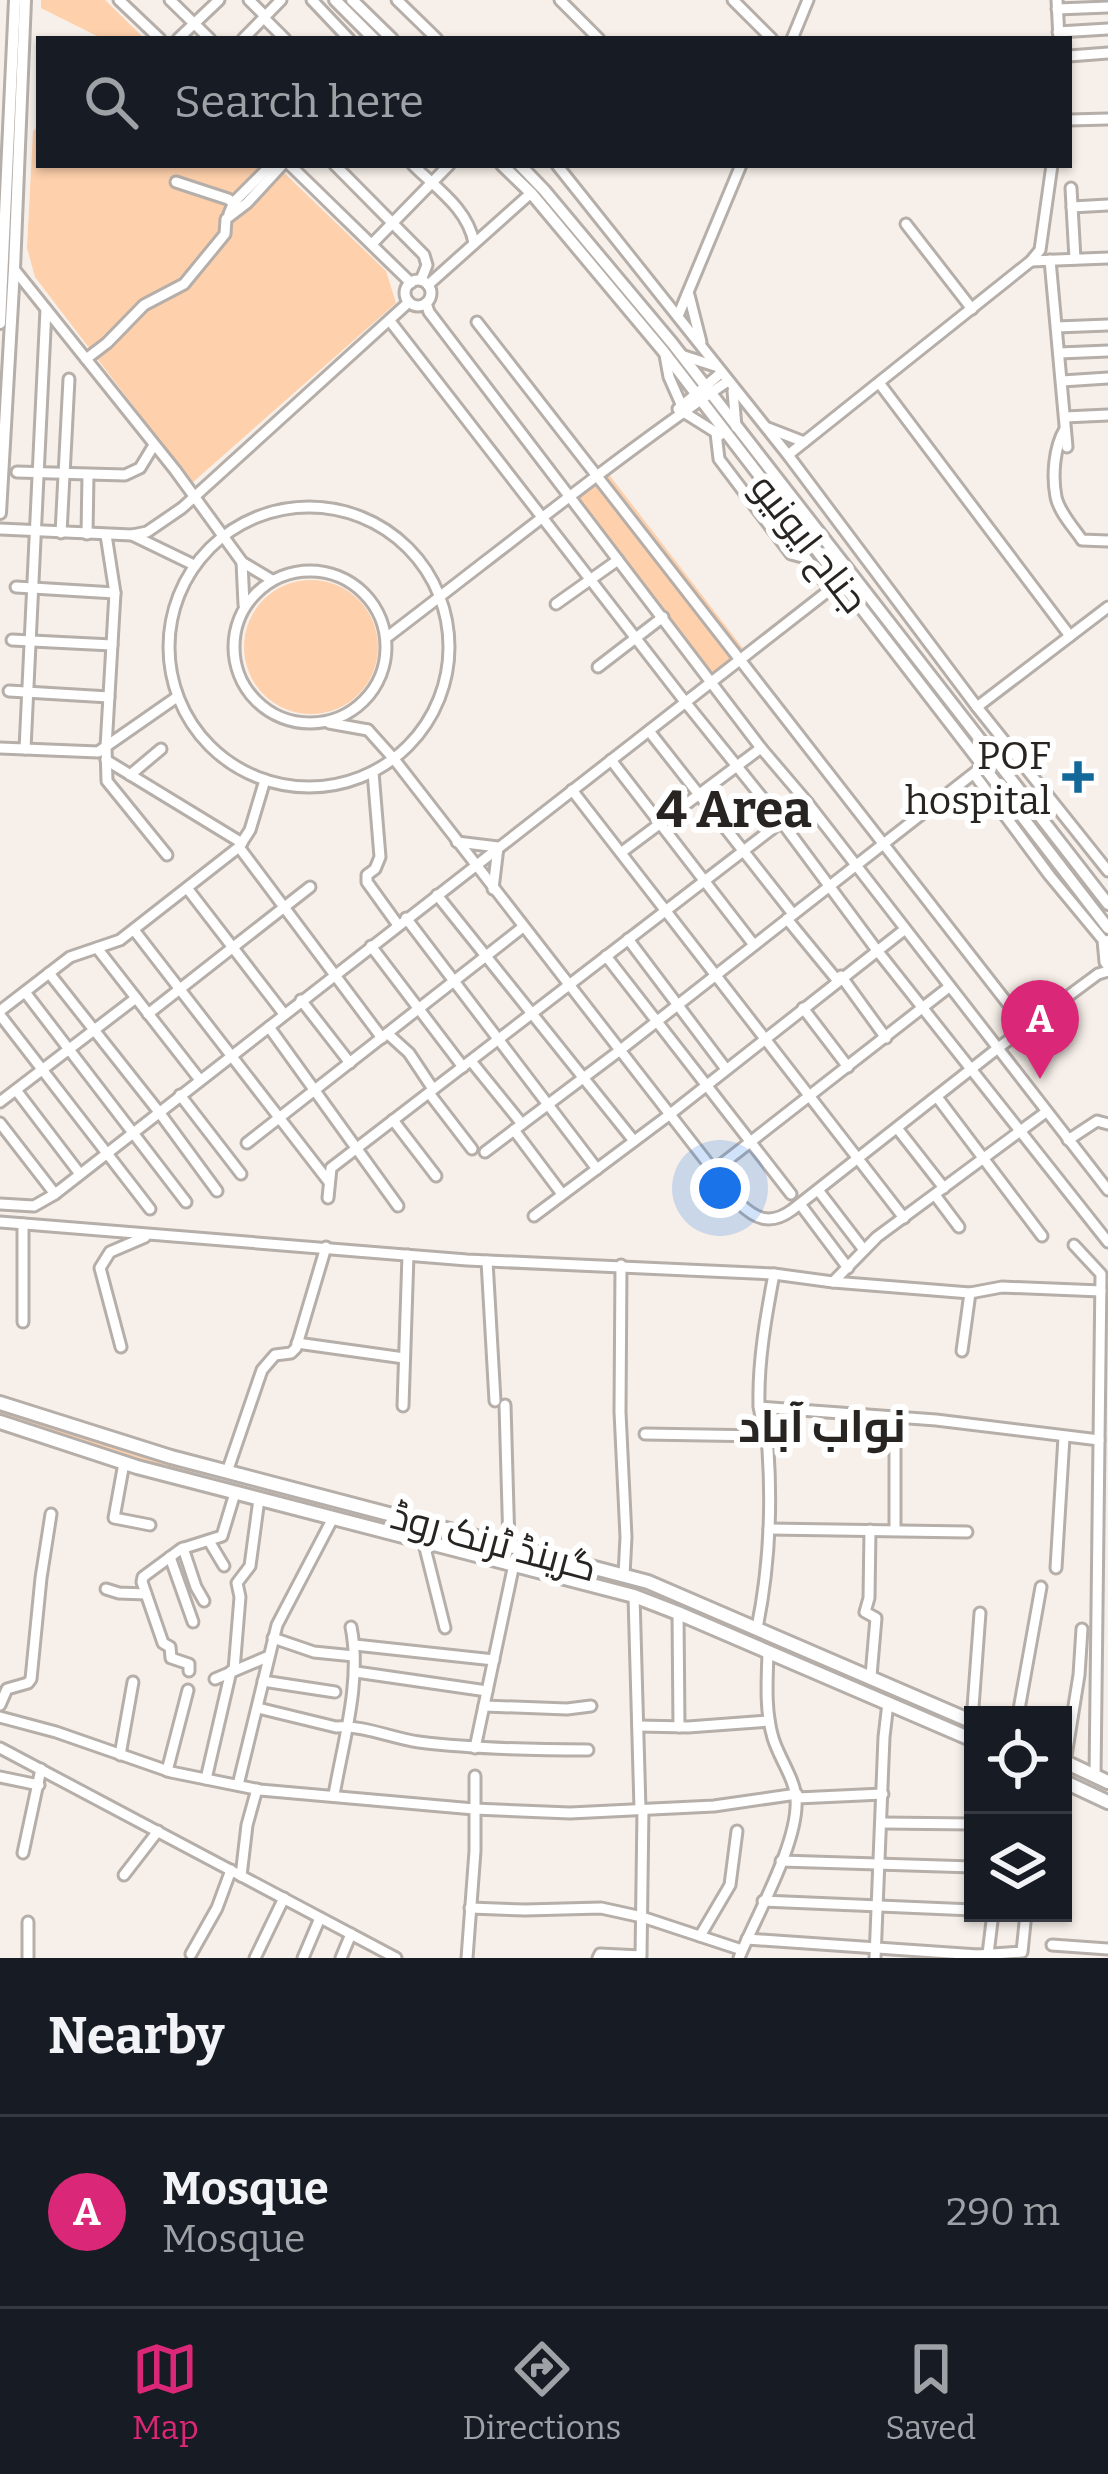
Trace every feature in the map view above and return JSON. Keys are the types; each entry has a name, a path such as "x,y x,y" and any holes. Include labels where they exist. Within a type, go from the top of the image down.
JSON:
{"highway":[{"name":"گرینڈ ٹرنک روڈ","path":"0,1403 227,1472 670,1590 964,1717"},
{"name":"گرینڈ ٹرنک روڈ","path":"2,1425 124,1463 634,1596 964,1736"},
{"path":"333,1518 338,1501"},
{"path":"1072,1766 1101,1779"},
{"path":"1072,1785 1108,1802"}],"main road":[{"path":"0,323 15,0"},
{"path":"0,513 25,0"},
{"path":"335,0 371,36"},
{"path":"352,0 389,36"},
{"name":"جناح ایونیو","path":"505,168 664,352 736,427 1108,904"},
{"name":"جناح ایونیو","path":"523,168 682,355 730,440 835,585 1108,928"},
{"path":"2,255 14,269"}],"street":[{"path":"119,0 157,36"},
{"path":"170,0 207,36"},
{"path":"181,36 218,0"},
{"path":"248,0 282,36"},
{"path":"245,36 280,0"},
{"path":"312,0 346,36"},
{"path":"560,0 596,36"},
{"path":"733,0 769,36"},
{"path":"794,36 808,0"},
{"path":"400,1 434,36"},
{"path":"1108,7 1057,5 1058,35 1108,29"},
{"path":"1072,56 1108,53"},
{"path":"0,77 11,87"},
{"path":"1072,120 1108,119"},
{"path":"86,359 144,305 184,284 225,234 226,219 269,168"},
{"path":"237,206 282,168"},
{"path":"289,168 420,283 431,295 417,306 409,302 406,290 420,283 474,244 531,193"},
{"path":"338,168 424,255 427,265 420,283"},
{"path":"416,168 458,208 472,230 474,244"},
{"path":"372,244 446,168"},
{"path":"559,168 788,455 1108,872"},
{"path":"788,455 1031,261 1040,250 1052,168"},
{"path":"678,316 739,171"},
{"path":"176,182 237,206"},
{"path":"1071,188 1075,259"},
{"path":"1072,207 1108,205"},
{"path":"906,224 972,309"},
{"path":"1031,261 1108,258"},
{"path":"1050,260 1067,447"},
{"path":"14,269 242,562 272,580"},
{"path":"689,295 703,347"},
{"path":"0,529 106,535 147,532 194,497 409,302"},
{"path":"426,303 761,748 1108,1190"},
{"path":"25,749 46,309"},
{"path":"389,321 1108,1242"},
{"path":"478,322 1026,1027"},
{"path":"1057,327 1108,325"},
{"path":"1059,353 1108,351"},
{"path":"664,352 683,409 730,440"},
{"path":"682,355 724,377 736,427"},
{"path":"386,638 724,377"},
{"path":"1062,381 1108,378"},
{"path":"61,532 69,379"},
{"path":"880,384 1070,636"},
{"path":"1065,423 1108,415"},
{"path":"1065,423 1055,463 1059,505 1082,540 1108,541"},
{"path":"763,426 804,442"},
{"path":"0,1204 34,1206 55,1194 835,585 806,558 790,554 719,459 716,433"},
{"path":"17,472 125,475 135,472 154,445"},
{"path":"87,534 88,475"},
{"path":"288,508 335,509 380,526 416,556 441,597 450,641 444,686 425,726 394,759 338,784 283,784 246,772 212,748 186,716 171,675 174,606 194,565 223,536 288,508"},
{"path":"106,535 116,593 107,781 167,855"},
{"path":"132,535 194,565"},
{"path":"556,604 618,560"},
{"path":"242,562 244,606"},
{"path":"324,722 365,700 378,682 386,638 379,614 365,594 345,579 321,571 296,572 272,580 244,606 234,634 234,663 246,690 267,711 294,722 368,730"},
{"path":"16,587 116,593"},
{"path":"977,707 1108,607"},
{"path":"598,668 663,617"},
{"path":"12,640 112,644"},
{"path":"9,691 109,697"},
{"path":"0,748 98,752 178,697"},
{"path":"365,700 368,730 394,759 619,1052 713,1171 751,1215 766,1220 781,1218 800,1204 1026,1027 1106,959 1103,940 1050,876 979,770 619,1052 485,1152"},
{"path":"649,731 886,1038"},
{"path":"622,852 761,748"},
{"path":"130,775 161,749"},
{"path":"106,760 240,845 385,1036 410,1053 472,1149"},
{"path":"611,760 754,945"},
{"path":"373,772 380,857 367,882 454,981 597,1168"},
{"path":"150,1209 0,1013 70,957 120,940 240,845 250,830 265,780"},
{"path":"572,790 904,1218"},
{"path":"328,1198 331,1168 807,802"},
{"path":"457,842 498,847"},
{"path":"494,889 498,847"},
{"path":"148,1014 310,887"},
{"path":"187,888 284,1014"},
{"path":"436,895 634,1141"},
{"path":"247,1143 523,927"},
{"path":"134,930 330,1183"},
{"path":"534,1216 904,930"},
{"path":"628,939 726,1069"},
{"path":"371,946 518,1127 562,1194"},
{"path":"97,948 200,1080"},
{"path":"606,956 791,1195"},
{"path":"49,973 217,1191"},
{"path":"713,1171 949,987"},
{"path":"25,992 186,1202"},
{"path":"0,1102 136,998"},
{"path":"302,1000 350,1063"},
{"path":"802,1007 848,1067"},
{"path":"269,1027 398,1206"},
{"path":"16,1090 80,1174"},
{"path":"180,1095 242,1174"},
{"path":"937,1097 1042,1236"},
{"path":"833,1282 904,1218 1046,1112"},
{"path":"394,1120 436,1176"},
{"path":"1068,1140 1097,1121 1108,1124"},
{"path":"0,1123 55,1194"},
{"path":"897,1128 959,1227"},
{"path":"818,1190 864,1250"},
{"path":"800,1204 848,1268"},
{"path":"0,1222 487,1261 774,1274 970,1293 1002,1288 1101,1291"},
{"path":"23,1224 23,1322"},
{"path":"121,1347 100,1268 110,1252 150,1234"},
{"path":"1074,1245 1102,1274 1101,1779"},
{"path":"227,1472 262,1370 274,1355 291,1354 297,1343 326,1247"},
{"path":"403,1406 408,1255"},
{"path":"487,1261 508,1545"},
{"path":"620,1265 624,1575"},
{"path":"757,1628 768,1561 770,1485 759,1407 761,1358 774,1274"},
{"path":"962,1351 970,1293"},
{"path":"297,1343 404,1358"},
{"path":"759,1407 895,1416 1099,1440"},
{"path":"895,1416 895,1530"},
{"path":"645,1434 766,1436"},
{"path":"1056,1568 1064,1437"},
{"path":"124,1463 114,1518 150,1526"},
{"path":"189,1671 189,1664 172,1658 170,1647 163,1643 143,1577 183,1548 225,1533 235,1493"},
{"path":"206,1779 233,1670 240,1597 237,1583 250,1566 259,1498"},
{"path":"0,1705 7,1689 31,1679 51,1514"},
{"path":"238,1785 273,1638 333,1518"},
{"path":"769,1529 968,1532"},
{"path":"870,1530 865,1612 876,1618 871,1676"},
{"path":"423,1540 445,1628"},
{"path":"209,1541 224,1566"},
{"path":"183,1548 204,1601"},
{"path":"170,1557 193,1622"},
{"path":"476,1748 514,1564"},
{"path":"1020,1706 1041,1587"},
{"path":"106,1589 146,1594"},
{"path":"598,1958 600,1954 641,1956 642,1809 634,1596"},
{"path":"678,1613 679,1727"},
{"path":"973,1706 980,1613"},
{"path":"334,1795 355,1651 351,1627"},
{"path":"1072,1716 1082,1629"},
{"path":"273,1638 314,1652 494,1660"},
{"path":"742,1949 791,1841 797,1796 769,1721 768,1653"},
{"path":"215,1679 267,1657"},
{"path":"356,1672 488,1691"},
{"path":"263,1681 335,1693"},
{"path":"120,1755 133,1682"},
{"path":"167,1771 188,1690"},
{"path":"876,1954 888,1702"},
{"path":"484,1706 591,1706"},
{"path":"258,1708 410,1740 476,1748 588,1750"},
{"path":"0,1718 167,1771 257,1789 475,1809 570,1813 714,1806 797,1796 883,1795"},
{"path":"638,1726 769,1721"},
{"path":"0,1748 396,1958"},
{"path":"22,1853 41,1769"},
{"path":"467,1958 476,1851 475,1776"},
{"path":"0,1777 39,1785"},
{"path":"191,1954 236,1873 257,1789"},
{"path":"882,1823 964,1824"},
{"path":"124,1875 158,1831"},
{"path":"700,1936 730,1885 737,1832"},
{"path":"781,1862 964,1867"},
{"path":"255,1958 284,1898"},
{"path":"763,1901 964,1910"},
{"path":"470,1908 601,1908 642,1916 742,1949 785,1942 876,1954 1022,1952 1025,1922"},
{"path":"303,1958 320,1918"},
{"path":"28,1922 28,1958"},
{"path":"982,1956 991,1922"},
{"path":"341,1958 351,1934"},
{"path":"785,1942 785,1958"},
{"path":"1052,1945 1108,1949"}],"shaded area":[{"path":"41,0 105,0 142,36 97,36 41,8"},
{"path":"36,128 36,168 279,168 386,271 396,303 192,483 35,277 27,248"},
{"path":"607,472 745,651 718,673 709,671 579,503 579,493"},
{"path":"311,580 337,585 358,600 373,621 378,647 373,673 358,694 337,709 311,714 285,709 264,694 249,673 244,647 249,621 264,600 285,585"},
{"path":"0,1408 207,1477 323,1506 320,1511 178,1474 0,1419"}],"place":[{"name":"POF hospital","path":"1078,777"},
{"name":"Mosque","path":"1040,1079"}],"district":[{"name":"4 Area","path":"734,809"},
{"name":"نواب آباد","path":"822,1426"}]}
